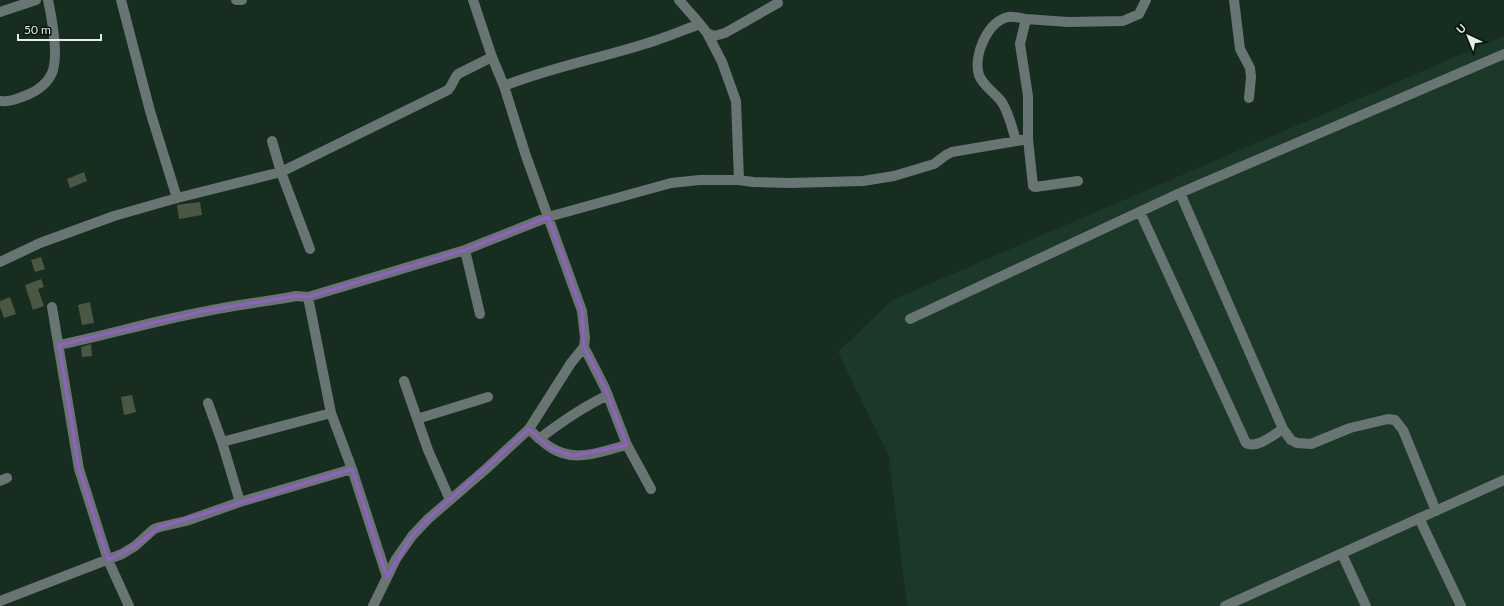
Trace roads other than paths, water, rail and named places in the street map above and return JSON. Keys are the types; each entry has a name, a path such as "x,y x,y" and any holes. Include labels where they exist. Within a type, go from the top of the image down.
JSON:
{"street":[{"path":"0,12 36,0"},
{"path":"0,101 8,102 31,93 43,85 52,72 54,27 48,0"},
{"path":"121,0 150,111 176,198"},
{"path":"236,0 242,0"},
{"path":"373,606 396,559 412,536 428,519 486,469 529,429 571,363 584,347 585,338 582,311 526,156 504,86 473,0"},
{"path":"679,0 707,33 722,62 736,101 739,180"},
{"path":"1016,141 1005,108 1000,100 983,83 979,76 977,57 981,44 990,30 996,24 1009,17 1068,22 1123,21 1139,14 1146,0"},
{"path":"1234,0 1240,49 1250,68 1251,77 1249,98"},
{"path":"707,33 714,36 725,33 778,3"},
{"path":"1026,18 1020,44 1028,96 1028,139 1033,186 1035,187 1078,181"},
{"path":"504,86 521,79 657,40 700,24"},
{"path":"910,319 1180,193 1504,54"},
{"path":"0,262 40,243 107,218 176,198 281,172 448,90 454,77 492,56"},
{"path":"59,345 204,311 296,296 308,297 465,250 548,218 671,183 700,180 739,180 790,183 863,181 894,176 934,164 952,152 1028,139"},
{"path":"272,141 281,172 310,249"},
{"path":"1180,193 1283,429 1291,440 1297,443 1311,444 1350,428 1388,419 1395,420 1403,430 1436,511"},
{"path":"1140,212 1246,443 1253,445 1257,444 1283,429"},
{"path":"465,250 480,314"},
{"path":"308,297 330,413 352,469 387,577"},
{"path":"52,307 79,469 108,560 129,606"},
{"path":"584,347 608,395 627,445 651,489"},
{"path":"404,381 417,419 450,500"},
{"path":"539,439 576,412 608,395"},
{"path":"417,419 488,398"},
{"path":"208,403 222,442 240,502"},
{"path":"222,442 330,413"},
{"path":"529,429 550,448 563,454 573,456 590,455 627,445"},
{"path":"0,602 108,560 135,546 154,530 186,521 240,502 352,469"},
{"path":"1225,606 1239,603 1504,480"},
{"path":"1420,518 1461,606"},
{"path":"1342,554 1366,606"}]}
